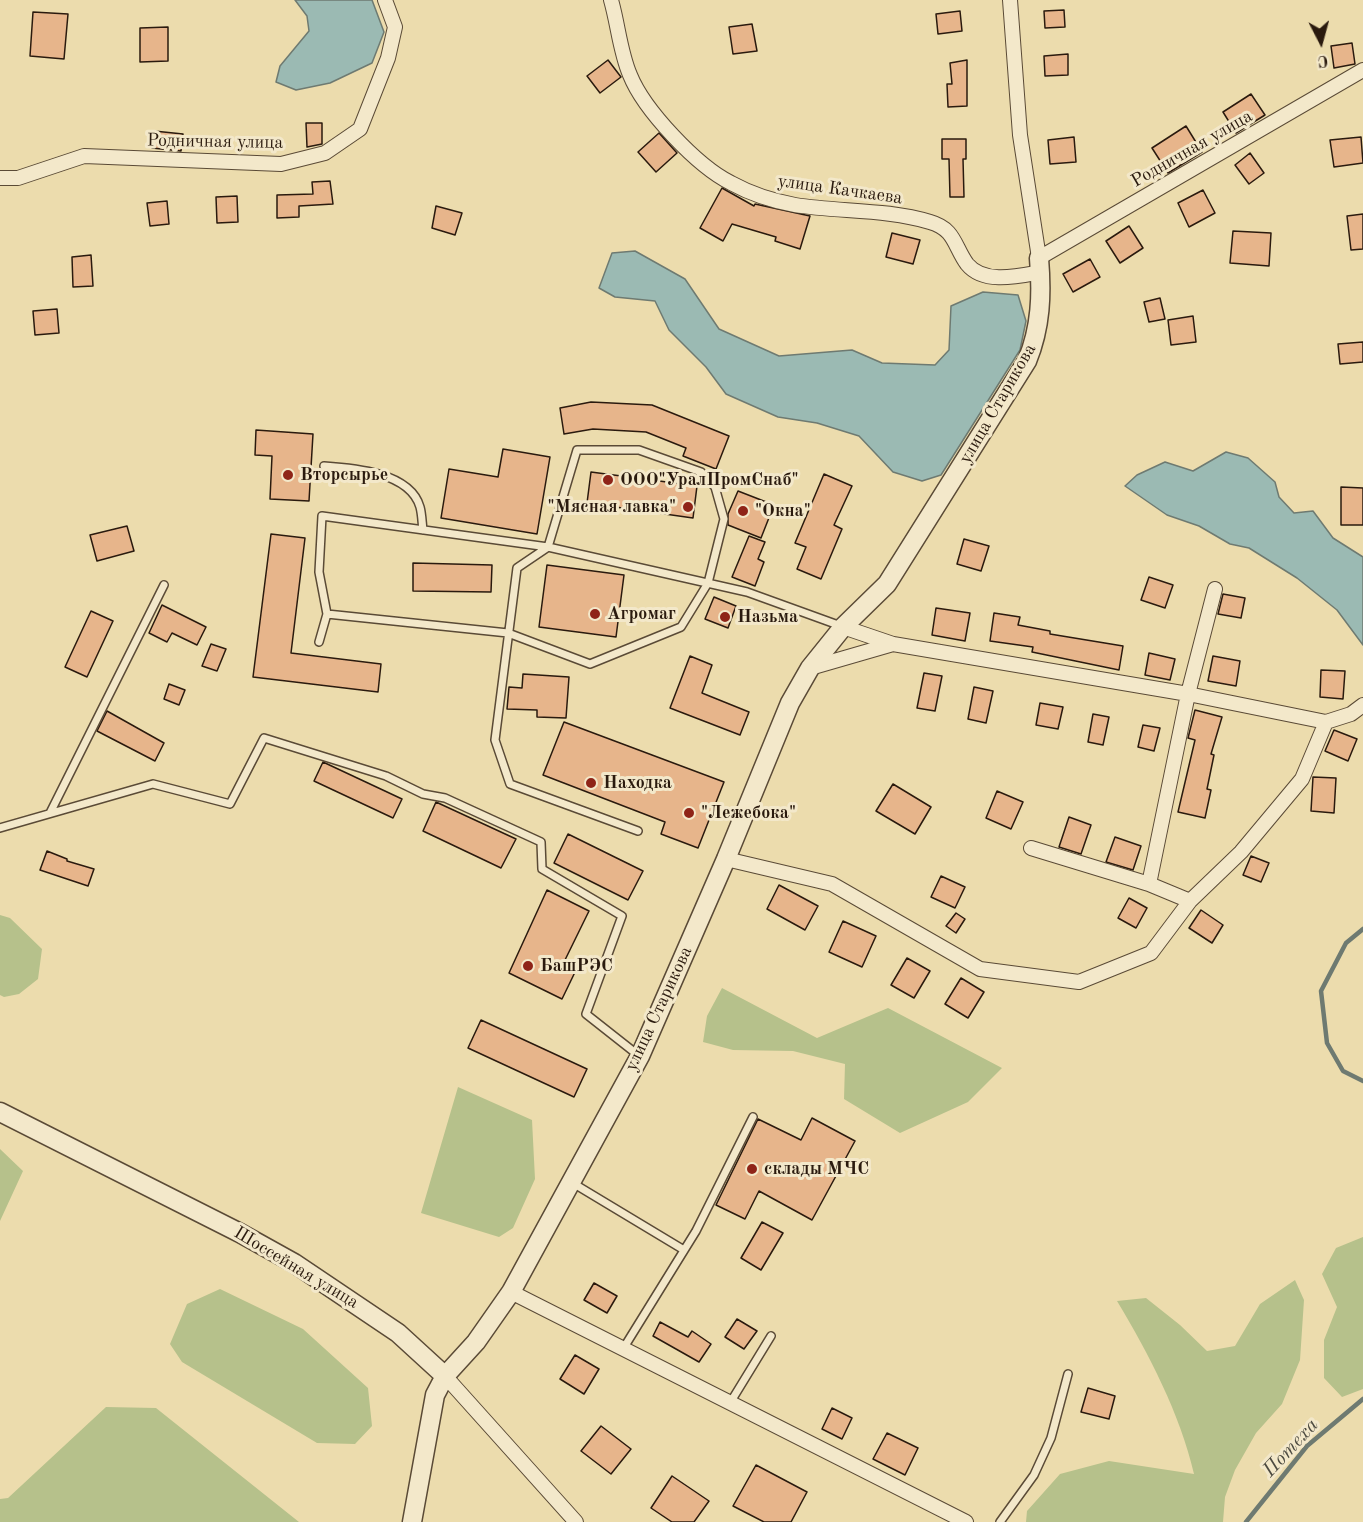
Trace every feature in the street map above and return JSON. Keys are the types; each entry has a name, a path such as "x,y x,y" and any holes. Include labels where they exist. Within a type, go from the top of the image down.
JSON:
{"street":[{"name":"Родничная улица","path":"0,178 18,178 84,156 281,164 325,153 360,129 388,58 395,27 385,0"},
{"name":"улица Качкаева","path":"611,0 630,75 652,111 679,142 728,182 756,195 794,205 914,218 940,225 950,232 967,264 977,272 995,277 1040,265"},
{"name":"улица Старикова","path":"445,1376 476,1342 511,1292 640,1056 726,859 790,703 810,668 843,627 887,584 1027,361 1037,336 1041,305 1040,265 1020,135 1010,0"},
{"name":"Родничная улица","path":"1040,265 1363,70"},
{"path":"1149,884 1188,694 1215,589"},
{"path":"843,627 893,644 1188,694 1326,722 1351,714 1363,705"},
{"path":"810,668 893,644"},
{"path":"726,859 832,884 980,969 1079,982 1151,953 1190,901 1241,852 1302,779 1326,722"},
{"path":"1031,848 1149,884 1190,901"},
{"name":"Шоссейная улица","path":"0,1112 240,1233 294,1263 398,1333 445,1376"},
{"path":"511,1292 966,1522"},
{"path":"412,1522 433,1404 445,1376 576,1522"}],"lane":[{"path":"327,614 508,633 590,664 681,627 708,583 724,519 715,487 701,472 639,450 577,450 548,548 517,568 508,633 495,740 510,784 638,831"},
{"path":"324,466 359,468 406,485 420,506 423,530"},
{"path":"319,642 327,614 319,572 322,516 548,548 747,592 843,627"},
{"path":"50,813 164,585"},
{"path":"0,828 153,784 230,804 264,738 386,776 423,794 446,798 541,842 542,869 622,916 585,1014 640,1056"},
{"path":"623,1349 684,1251 753,1117"},
{"path":"572,1182 684,1251"},
{"path":"730,1403 771,1336"},
{"path":"1000,1522 1034,1475 1051,1438 1068,1374"}],"green space":[{"path":"0,915 10,918 42,949 38,979 19,994 4,997 0,995"},
{"path":"722,988 817,1038 888,1008 1002,1068 968,1102 900,1133 844,1099 845,1064 793,1051 733,1050 703,1042 707,1016"},
{"path":"458,1087 532,1120 535,1179 513,1228 499,1237 421,1213"},
{"path":"0,1149 23,1171 0,1221"},
{"path":"1363,1237 1363,1389 1342,1397 1324,1378 1324,1340 1337,1307 1322,1274 1336,1248"},
{"path":"1295,1280 1304,1300 1300,1360 1282,1404 1256,1433 1235,1470 1225,1497 1223,1522 1026,1522 1027,1511 1060,1474 1109,1461 1194,1474 1172,1407 1141,1342 1117,1301 1146,1298 1180,1325 1207,1351 1235,1346 1260,1304"},
{"path":"220,1289 303,1329 368,1388 372,1426 355,1444 317,1443 182,1362 170,1344 187,1304"},
{"path":"106,1407 156,1408 299,1522 0,1522 0,1499 8,1498"}],"water":[{"path":"295,0 372,0 384,32 372,63 330,83 296,90 276,82 280,66 309,31 307,16"},
{"path":"635,251 685,279 719,329 779,356 852,350 882,363 935,365 949,350 951,306 983,292 1018,295 1026,321 1020,350 941,475 922,481 893,472 859,436 817,423 778,417 726,394 706,367 669,330 655,301 615,297 599,288 612,253"},
{"path":"1226,452 1248,458 1275,482 1279,497 1294,513 1313,511 1333,538 1363,557 1363,645 1337,610 1297,578 1249,548 1230,544 1199,526 1167,515 1125,486 1137,475 1165,462 1193,471"}],"building":[{"path":"1064,10 1065,27 1045,28 1044,11"},
{"path":"960,11 962,31 938,34 936,14"},
{"path":"33,12 68,14 64,59 30,56"},
{"path":"752,24 757,51 733,54 729,27"},
{"path":"168,27 168,61 140,62 140,28"},
{"path":"1352,43 1355,64 1334,68 1331,46"},
{"path":"1068,54 1068,75 1045,76 1044,56"},
{"path":"608,60 621,77 600,93 587,76"},
{"path":"967,60 967,106 948,107 947,84 952,84 950,63"},
{"path":"1251,94 1265,115 1236,133 1223,112"},
{"path":"306,123 322,123 322,144 307,147"},
{"path":"1186,126 1202,152 1168,173 1152,148"},
{"path":"154,131 183,134 181,151 152,148"},
{"path":"659,133 677,153 656,172 638,152"},
{"path":"1074,137 1076,162 1050,164 1048,140"},
{"path":"1361,137 1363,163 1334,167 1330,140"},
{"path":"942,139 966,139 966,159 963,159 964,197 950,197 949,159 942,159"},
{"path":"1250,153 1264,173 1249,184 1235,165"},
{"path":"330,181 333,204 299,206 299,217 277,218 277,195 313,194 312,182"},
{"path":"722,188 754,206 755,204 810,216 800,249 775,241 776,237 732,224 723,241 700,228"},
{"path":"1203,190 1215,213 1189,227 1178,203"},
{"path":"237,196 238,222 217,223 216,197"},
{"path":"167,201 169,224 150,226 147,203"},
{"path":"436,206 462,213 455,235 432,228"},
{"path":"1363,214 1363,249 1351,250 1347,216"},
{"path":"1129,226 1143,248 1120,263 1106,241"},
{"path":"1233,231 1271,233 1269,266 1230,263"},
{"path":"892,233 920,240 913,264 886,257"},
{"path":"91,255 93,286 73,287 72,257"},
{"path":"1090,259 1100,277 1073,292 1063,274"},
{"path":"1160,298 1165,319 1149,322 1144,302"},
{"path":"57,309 59,333 35,335 33,311"},
{"path":"1193,316 1196,342 1171,345 1168,320"},
{"path":"1363,342 1363,362 1340,364 1338,344"},
{"path":"591,402 652,405 729,436 716,469 683,456 686,448 646,432 593,429 564,434 560,408"},
{"path":"256,430 313,434 309,501 270,499 272,456 255,455"},
{"path":"503,449 550,457 537,534 441,518 449,469 498,477"},
{"path":"591,472 697,486 693,518 587,503"},
{"path":"824,474 852,486 834,525 842,529 821,579 797,569 806,547 795,543"},
{"path":"1341,487 1363,488 1363,525 1341,525"},
{"path":"738,491 774,505 761,538 728,525 728,514"},
{"path":"127,526 134,551 97,561 90,535"},
{"path":"271,534 305,538 291,653 381,664 378,692 253,677"},
{"path":"749,536 765,542 758,559 764,562 755,586 732,577"},
{"path":"964,539 989,546 981,571 957,564"},
{"path":"413,563 492,565 491,592 413,591"},
{"path":"547,565 624,575 616,637 539,627"},
{"path":"1149,577 1173,585 1165,608 1141,600"},
{"path":"1223,594 1245,598 1241,618 1218,614"},
{"path":"714,597 736,606 728,628 705,619"},
{"path":"162,605 206,627 197,645 172,633 167,642 149,633"},
{"path":"936,608 970,613 965,641 932,635"},
{"path":"91,611 113,621 87,677 65,667"},
{"path":"994,613 1020,617 1018,625 1050,631 1050,634 1123,646 1119,670 1032,652 1033,647 990,641"},
{"path":"211,644 226,649 217,671 202,666"},
{"path":"1149,653 1175,659 1170,680 1145,675"},
{"path":"690,656 712,665 702,693 749,712 740,735 670,708"},
{"path":"1213,656 1240,661 1236,686 1208,681"},
{"path":"1321,670 1345,671 1343,699 1320,697"},
{"path":"924,673 942,676 935,711 917,708"},
{"path":"523,674 569,677 566,718 537,717 537,710 507,709 509,687 522,688"},
{"path":"169,684 185,690 179,705 164,699"},
{"path":"974,687 993,691 986,723 968,719"},
{"path":"1040,703 1063,707 1058,729 1036,725"},
{"path":"1195,710 1222,717 1211,754 1214,755 1207,789 1211,790 1205,818 1178,812 1195,740 1188,738"},
{"path":"107,711 164,743 155,761 97,731"},
{"path":"1093,714 1109,717 1103,745 1088,742"},
{"path":"564,722 724,782 698,848 661,834 665,822 543,775"},
{"path":"1143,725 1160,728 1154,751 1138,747"},
{"path":"1334,730 1357,739 1348,761 1325,751"},
{"path":"323,762 402,799 393,818 314,781"},
{"path":"1313,777 1336,778 1334,813 1311,811"},
{"path":"893,784 931,807 915,834 876,811"},
{"path":"997,791 1023,802 1011,829 986,818"},
{"path":"436,802 516,839 501,868 423,831"},
{"path":"1069,817 1091,825 1081,854 1059,847"},
{"path":"568,834 643,871 628,900 554,863"},
{"path":"1115,837 1141,846 1133,870 1106,862"},
{"path":"47,851 67,861 94,869 88,886 40,870"},
{"path":"1251,856 1269,863 1261,882 1243,875"},
{"path":"941,876 965,887 955,908 931,897"},
{"path":"779,885 818,906 805,930 767,909"},
{"path":"547,890 589,911 564,962 577,968 562,999 509,973"},
{"path":"1129,898 1147,908 1136,928 1118,918"},
{"path":"1201,910 1223,925 1212,943 1189,928"},
{"path":"956,913 965,919 956,933 946,926"},
{"path":"843,921 876,936 862,967 829,952"},
{"path":"907,958 930,971 914,998 891,985"},
{"path":"961,978 984,992 968,1018 945,1004"},
{"path":"481,1020 587,1069 574,1097 468,1048"},
{"path":"812,1118 855,1141 812,1220 759,1191 745,1219 716,1205 758,1119 801,1140"},
{"path":"762,1222 783,1233 761,1270 741,1258"},
{"path":"594,1283 617,1296 607,1313 584,1300"},
{"path":"737,1319 757,1331 744,1349 725,1337"},
{"path":"660,1322 688,1337 692,1331 711,1344 699,1362 653,1336"},
{"path":"575,1355 599,1369 584,1394 560,1379"},
{"path":"1088,1388 1115,1396 1109,1419 1081,1412"},
{"path":"832,1408 852,1418 842,1439 822,1429"},
{"path":"601,1426 631,1449 611,1474 581,1451"},
{"path":"887,1433 918,1448 905,1475 873,1459"},
{"path":"756,1465 807,1492 791,1522 764,1522 733,1506"},
{"path":"672,1476 709,1501 694,1522 672,1522 651,1508"}],"waterway":[{"name":"Потеха","path":"1363,929 1346,943 1321,991 1327,1043 1343,1071 1363,1081"},
{"name":"Потеха","path":"1246,1522 1307,1446 1363,1399"}],"place":[{"name":"Вторсырье","path":"288,475"},
{"name":"ООО\"УралПромСнаб\"","path":"608,480"},
{"name":"\"Мясная лавка\"","path":"688,507"},
{"name":"\"Окна\"","path":"743,511"},
{"name":"Агромаг","path":"595,614"},
{"name":"Назьма","path":"725,617"},
{"name":"Находка","path":"591,783"},
{"name":"\"Лежебока\"","path":"689,813"},
{"name":"БашРЭС","path":"528,966"},
{"name":"склады МЧС","path":"752,1169"}]}
